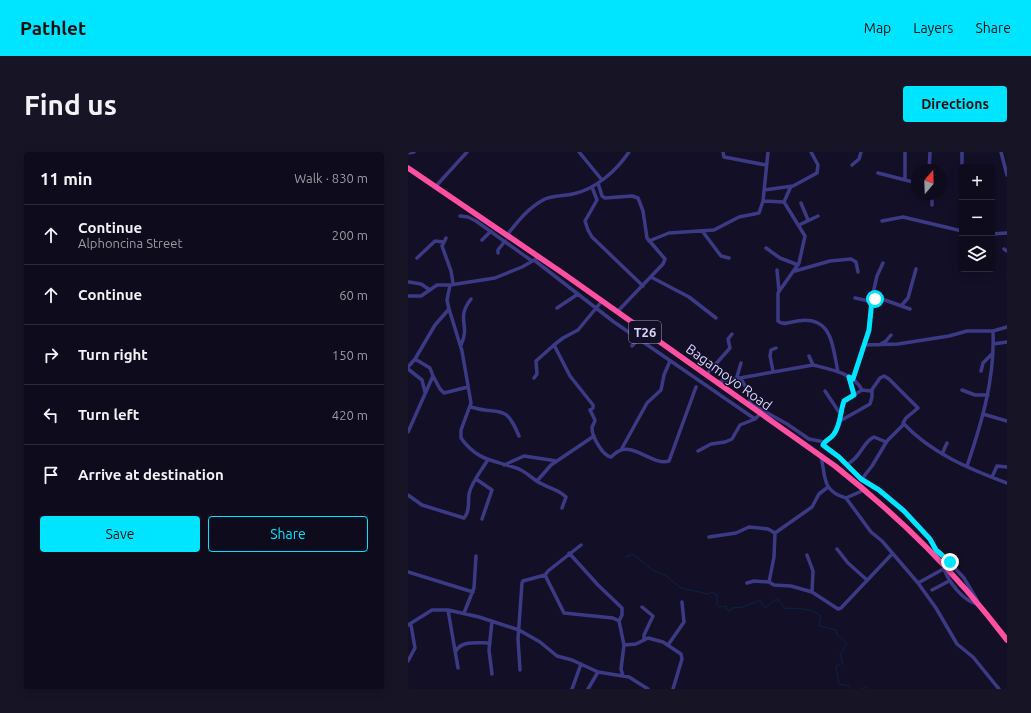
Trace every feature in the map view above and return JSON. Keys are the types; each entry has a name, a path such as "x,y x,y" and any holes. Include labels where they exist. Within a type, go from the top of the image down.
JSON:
{"highway":[{"name":"Bagamoyo Road","path":"408,168 436,186 535,259 602,301 821,457 860,482 864,490 907,526 1006,635"}],"street":[{"path":"408,153 414,152"},
{"path":"436,186 467,152"},
{"path":"580,152 600,181 602,196 605,198 632,196 638,198 649,241 665,260 643,286 617,312"},
{"path":"498,253 498,250 506,238 526,213 546,199 574,194 592,187 619,165 629,152"},
{"path":"723,152 724,157 766,165"},
{"path":"649,241 669,233 703,232 714,230 740,217 759,213 763,201 768,152"},
{"path":"764,190 791,186 817,173 819,168 811,152"},
{"path":"852,165 859,159 861,152"},
{"path":"905,152 905,180"},
{"path":"929,164 930,152"},
{"path":"962,152 962,164"},
{"path":"1001,152 1007,175"},
{"path":"878,173 911,182"},
{"path":"784,202 791,186"},
{"path":"592,187 597,200 585,221 592,238 643,286"},
{"path":"932,200 932,205"},
{"path":"763,201 784,202"},
{"path":"779,291 795,271 805,238 799,225 784,202"},
{"path":"801,203 808,220"},
{"path":"460,216 471,218 491,231 506,238"},
{"path":"799,225 818,216"},
{"path":"882,221 903,217 959,230"},
{"path":"482,240 491,231"},
{"path":"703,232 721,256 729,258"},
{"path":"995,234 1007,233"},
{"path":"417,258 435,241 444,240 442,246 451,271 452,284 447,300 460,345 471,407 461,430 461,438 472,450 487,461 525,472 537,481 555,489 566,497 562,508"},
{"path":"766,248 780,258 798,264"},
{"path":"795,271 830,261 849,258 856,262 858,272"},
{"path":"408,296 421,296 436,285 495,278 522,267 535,259 578,294 638,339 698,382 755,419"},
{"path":"853,379 870,323 872,301 877,276 883,263"},
{"path":"901,306 908,298 916,269"},
{"path":"777,270 779,291 778,322 786,323 805,320 825,328 830,335 838,372"},
{"path":"651,277 689,297 716,318"},
{"path":"409,282 421,284 430,290"},
{"path":"557,308 578,294"},
{"path":"855,298 872,301 882,299 910,309"},
{"path":"460,345 466,332 463,314 471,299"},
{"path":"534,378 537,374 536,361 558,341 578,330 602,301"},
{"path":"425,393 422,380 408,368 435,326 449,309"},
{"path":"864,345 898,344 949,336 970,330 993,331 1007,327"},
{"path":"967,466 983,414 991,380 993,331"},
{"path":"706,375 730,348 728,339 732,334"},
{"path":"878,345 886,341 891,335"},
{"path":"632,346 638,339"},
{"path":"993,344 1007,342"},
{"path":"554,345 570,376 594,405 590,410 595,420 592,427 594,436 603,451 610,457 621,450 626,449 664,462 668,461 698,382"},
{"path":"772,371 770,354 771,350 776,348"},
{"path":"981,371 983,364 992,354"},
{"path":"809,356 813,365"},
{"path":"415,359 430,368 440,389 444,393 468,388"},
{"path":"621,450 647,403 661,390 664,375 670,361"},
{"path":"736,380 741,363"},
{"path":"716,382 736,380 772,371 813,365 838,372 853,379 862,390"},
{"path":"408,432 433,376"},
{"path":"849,377 854,395"},
{"path":"840,421 870,404 872,390 880,378 886,377 917,407 917,409 904,420 904,424 887,441 872,466 860,482"},
{"path":"741,378 748,391 751,404 787,424 809,439 824,442 834,436 840,421 844,401 862,390 872,390"},
{"path":"677,430 696,387"},
{"path":"962,390 975,395 988,395"},
{"path":"824,391 841,415"},
{"path":"471,407 506,413 512,420 519,436"},
{"path":"698,451 710,444 725,442 732,439 740,425 755,419 760,414"},
{"path":"983,414 1007,421"},
{"path":"904,424 942,454 992,477 1007,482"},
{"path":"537,481 557,460 594,436"},
{"path":"847,464 852,463 870,438 874,437 887,441"},
{"path":"824,442 824,446 847,464 860,482 879,490 904,511 930,539 936,550 950,562 964,578 979,606"},
{"path":"942,454 947,443"},
{"path":"504,465 524,456 557,460"},
{"path":"821,457 824,469 824,479 828,487 846,498 871,532 882,541 918,583 936,608 959,648 973,657 999,689"},
{"path":"408,495 422,505 464,518 470,502 469,494 487,461"},
{"path":"992,477 997,466 1007,466"},
{"path":"476,479 492,490 482,519"},
{"path":"775,533 812,507 819,494 828,487"},
{"path":"846,498 864,490"},
{"path":"708,537 736,533 749,527 768,529 775,533"},
{"path":"769,582 774,557 775,533"},
{"path":"520,670 519,630 522,582 544,576 569,553 581,545"},
{"path":"837,549 848,563 867,580"},
{"path":"569,553 598,585 622,608 622,615 618,621"},
{"path":"747,583 754,581 769,582 774,585 791,586 812,592 835,608 841,608 892,554"},
{"path":"807,555 813,571 812,592"},
{"path":"464,613 473,592 476,556"},
{"path":"918,583 945,568 949,581 968,601 979,606"},
{"path":"408,572 473,592"},
{"path":"544,576 564,613 579,616 613,618 618,621 624,645 621,668 623,676"},
{"path":"932,590 949,581"},
{"path":"668,645 684,622 682,602"},
{"path":"642,607 653,616 644,635 644,639"},
{"path":"408,661 415,648 409,625 430,610 448,610 464,613 519,630 540,642 553,654 598,672 623,676 635,680 648,689"},
{"path":"448,610 458,668"},
{"path":"492,621 490,643 492,674"},
{"path":"624,645 636,644 644,639 652,639 668,645 682,656 673,689"},
{"path":"456,651 458,647 464,644 490,643"},
{"path":"572,689 581,664"},
{"path":"613,675 621,668"},
{"path":"588,689 598,672"}],"waterway":[{"path":"626,557 633,554 652,570 666,576 681,588 708,594 712,592 717,595 717,605 720,607 726,606 726,609 730,611 732,608 743,607 760,600 765,608 774,600 779,600 784,608 803,609 817,613 821,616 819,626 836,630 837,635 847,644 840,655 843,663 836,666 839,684 849,686 851,689"},
{"path":"862,689 867,686 869,689"}],"route":[{"path":"875,299 871,302 869,330 853,379 849,377 852,383 854,395 844,401 835,434 824,442 823,445 839,457 861,479 879,490 904,511 930,539 936,550 950,562"}]}
